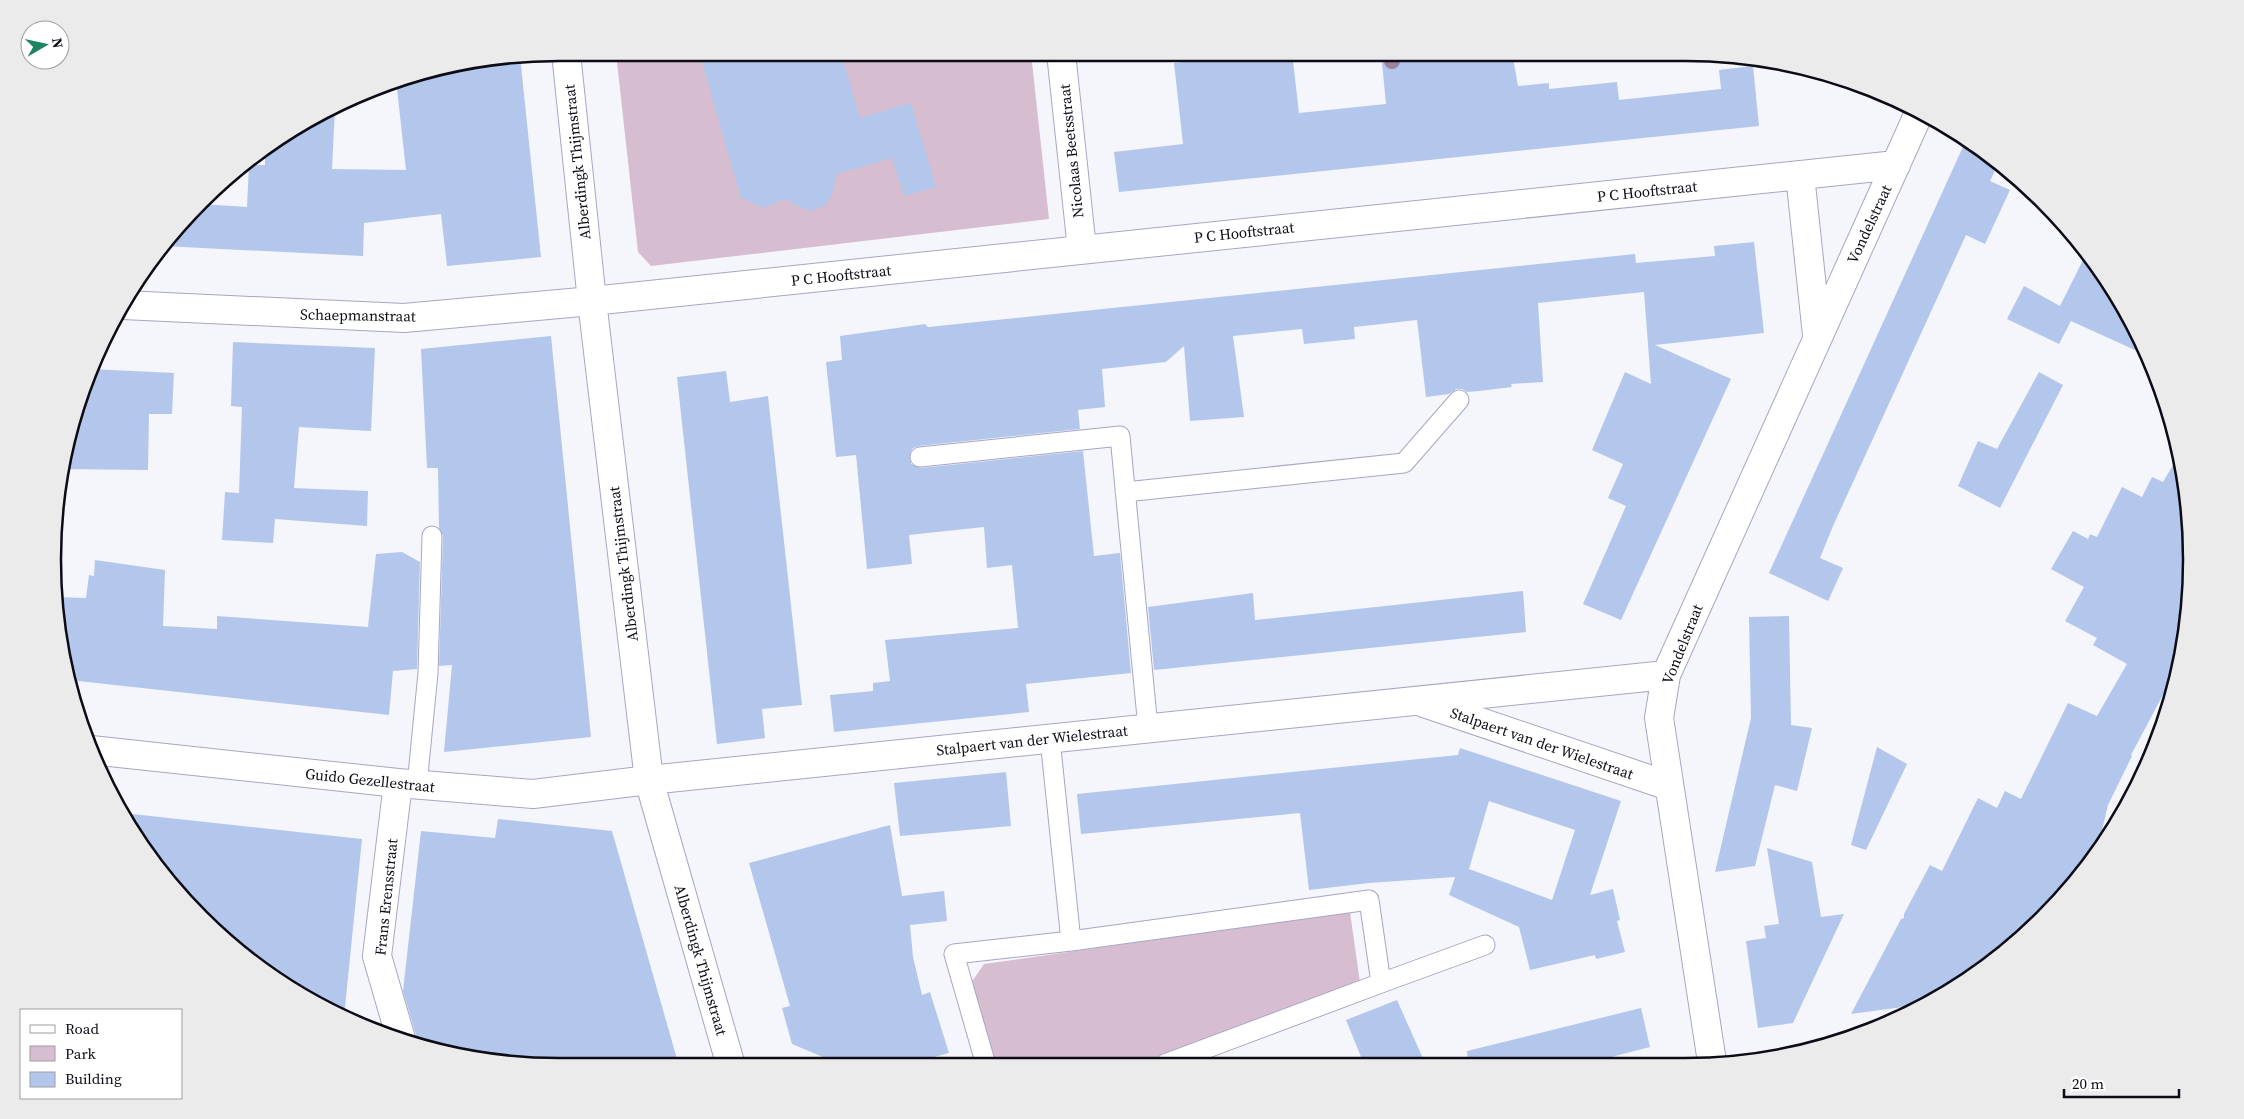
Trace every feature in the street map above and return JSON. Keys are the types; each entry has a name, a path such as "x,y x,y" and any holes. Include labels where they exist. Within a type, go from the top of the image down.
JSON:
{"street":[{"name":"Alberdingk Thijmstraat","path":"567,61 592,302 649,780 729,1058"},
{"name":"Nicolaas Beetsstraat","path":"1062,61 1082,249"},
{"name":"Vondelstraat","path":"1711,1057 1659,718 1666,675 1916,119"},
{"name":"P C Hooftstraat","path":"592,302 1082,249 1896,165"},
{"path":"1800,175 1817,336"},
{"name":"Schaepmanstraat","path":"131,305 404,318 592,302"},
{"name":"Stalpaert van der Wielestraat","path":"649,780 1666,675"},
{"name":"Stalpaert van der Wielestraat","path":"1416,700 1669,786"},
{"name":"Guido Gezellestraat","path":"99,751 408,784 533,794 649,780"},
{"name":"Frans Erensstraat","path":"399,1031 377,956 408,784"}],"lane":[{"path":"1125,492 1404,463 1459,400"},
{"path":"920,457 1120,436 1148,728"},
{"path":"408,784 428,673 432,536"},
{"path":"1050,738 1071,941"},
{"path":"984,1058 954,954 1071,941 1369,900 1381,983"},
{"path":"1181,1058 1485,945"}],"green space":[{"path":"617,61 1032,61 1049,219 651,266 638,252"},
{"path":"1350,912 1360,983 1160,1058 993,1058 971,983 984,964"}],"building":[{"path":"702,61 844,61 860,118 911,103 936,187 904,196 892,158 837,174 832,195 827,203 815,210 806,210 785,199 764,208 741,198"},
{"path":"1193,61 1293,61 1299,113 1386,104 1382,61 1514,61 1518,86 1549,83 1549,89 1617,82 1619,100 1721,89 1719,70 1751,66 1753,66 1759,126 1119,192 1114,152 1183,144 1174,63"},
{"path":"521,63 541,257 447,266 441,214 364,223 363,256 172,246 210,205 247,207 249,170 255,165 265,165 265,158 310,128 335,115 332,169 406,170 397,89 462,71"},
{"path":"1963,146 1995,170 1990,181 2010,190 1985,244 1966,235 1833,526 1820,558 1843,568 1828,601 1769,573"},
{"path":"1754,242 1764,333 1655,345 1731,379 1621,620 1583,604 1626,506 1608,498 1623,464 1592,450 1625,372 1651,384 1644,292 1538,303 1543,382 1511,384 1512,387 1467,392 1462,389 1456,389 1449,394 1426,397 1417,320 1354,327 1355,339 1304,344 1302,329 1233,336 1244,417 1190,421 1184,346 1166,362 1102,369 1105,407 1078,410 1080,429 919,446 913,448 910,453 911,464 921,468 1083,451 1094,556 1120,553 1131,673 1026,684 1029,712 834,732 830,695 873,691 873,683 890,681 885,640 1018,628 1012,565 987,568 984,527 909,535 912,564 867,569 856,455 836,457 826,362 842,360 840,336 925,324 928,327 1635,254 1636,263 1715,256 1714,246"},
{"path":"2083,260 2116,310 2136,351 2071,321 2059,344 2007,319 2024,286 2060,306"},
{"path":"551,336 591,737 444,752 452,665 439,666 443,536 439,528 438,468 427,468 421,349"},
{"path":"233,342 375,348 371,431 299,427 294,488 368,491 367,526 275,519 273,543 222,540 225,492 239,493 242,407 231,406"},
{"path":"99,369 174,373 172,414 149,414 148,470 70,469 78,431"},
{"path":"726,371 730,402 768,396 802,705 762,709 765,738 717,744 677,377"},
{"path":"2039,372 2063,385 2000,508 1958,486 1978,441 1997,449"},
{"path":"2173,464 2182,527 2183,560 2182,592 2173,657 2165,691 2131,755 2108,805 2100,835 2080,863 2037,912 1988,955 1934,991 1903,1007 1851,1014 1901,919 1904,918 1904,914 1930,865 1942,871 1978,798 1997,808 2005,791 2021,799 2068,703 2097,716 2127,664 2093,645 2097,638 2065,621 2084,587 2051,569 2073,531 2088,539 2090,534 2097,537 2122,487 2142,497 2152,477 2163,482"},
{"path":"402,552 420,562 417,669 393,671 389,715 76,681 63,597 86,598 89,575 94,576 95,560 165,570 163,626 217,629 217,616 368,627 376,554"},
{"path":"1523,591 1526,632 1154,670 1148,607 1253,593 1255,620"},
{"path":"1789,616 1791,725 1812,728 1797,791 1775,785 1755,866 1715,872 1751,718 1749,617"},
{"path":"1877,747 1907,764 1866,850 1851,845"},
{"path":"1460,748 1621,801 1590,895 1613,889 1620,920 1617,921 1625,952 1596,959 1595,955 1530,970 1519,927 1449,895 1455,877 1369,883 1309,890 1300,813 1081,834 1077,794 1458,755","holes":["1489,801 1575,830 1552,900 1469,869"]},
{"path":"1006,772 1011,826 900,836 894,783"},
{"path":"131,814 362,839 345,1009 310,991 283,974 231,934 207,912 164,863"},
{"path":"498,819 612,831 677,1058 527,1057 462,1048 416,1036 403,991 421,831 495,838"},
{"path":"890,825 902,896 944,891 947,921 910,925 913,957 922,995 930,992 949,1053 930,1058 825,1058 792,1044 782,1008 790,1006 749,863"},
{"path":"1767,848 1812,862 1821,917 1844,914 1793,1023 1758,1028 1746,941 1766,938 1764,926 1779,924"},
{"path":"1397,1000 1423,1058 1362,1058 1346,1020"},
{"path":"1641,1008 1650,1047 1607,1058 1468,1058 1467,1051"}]}
